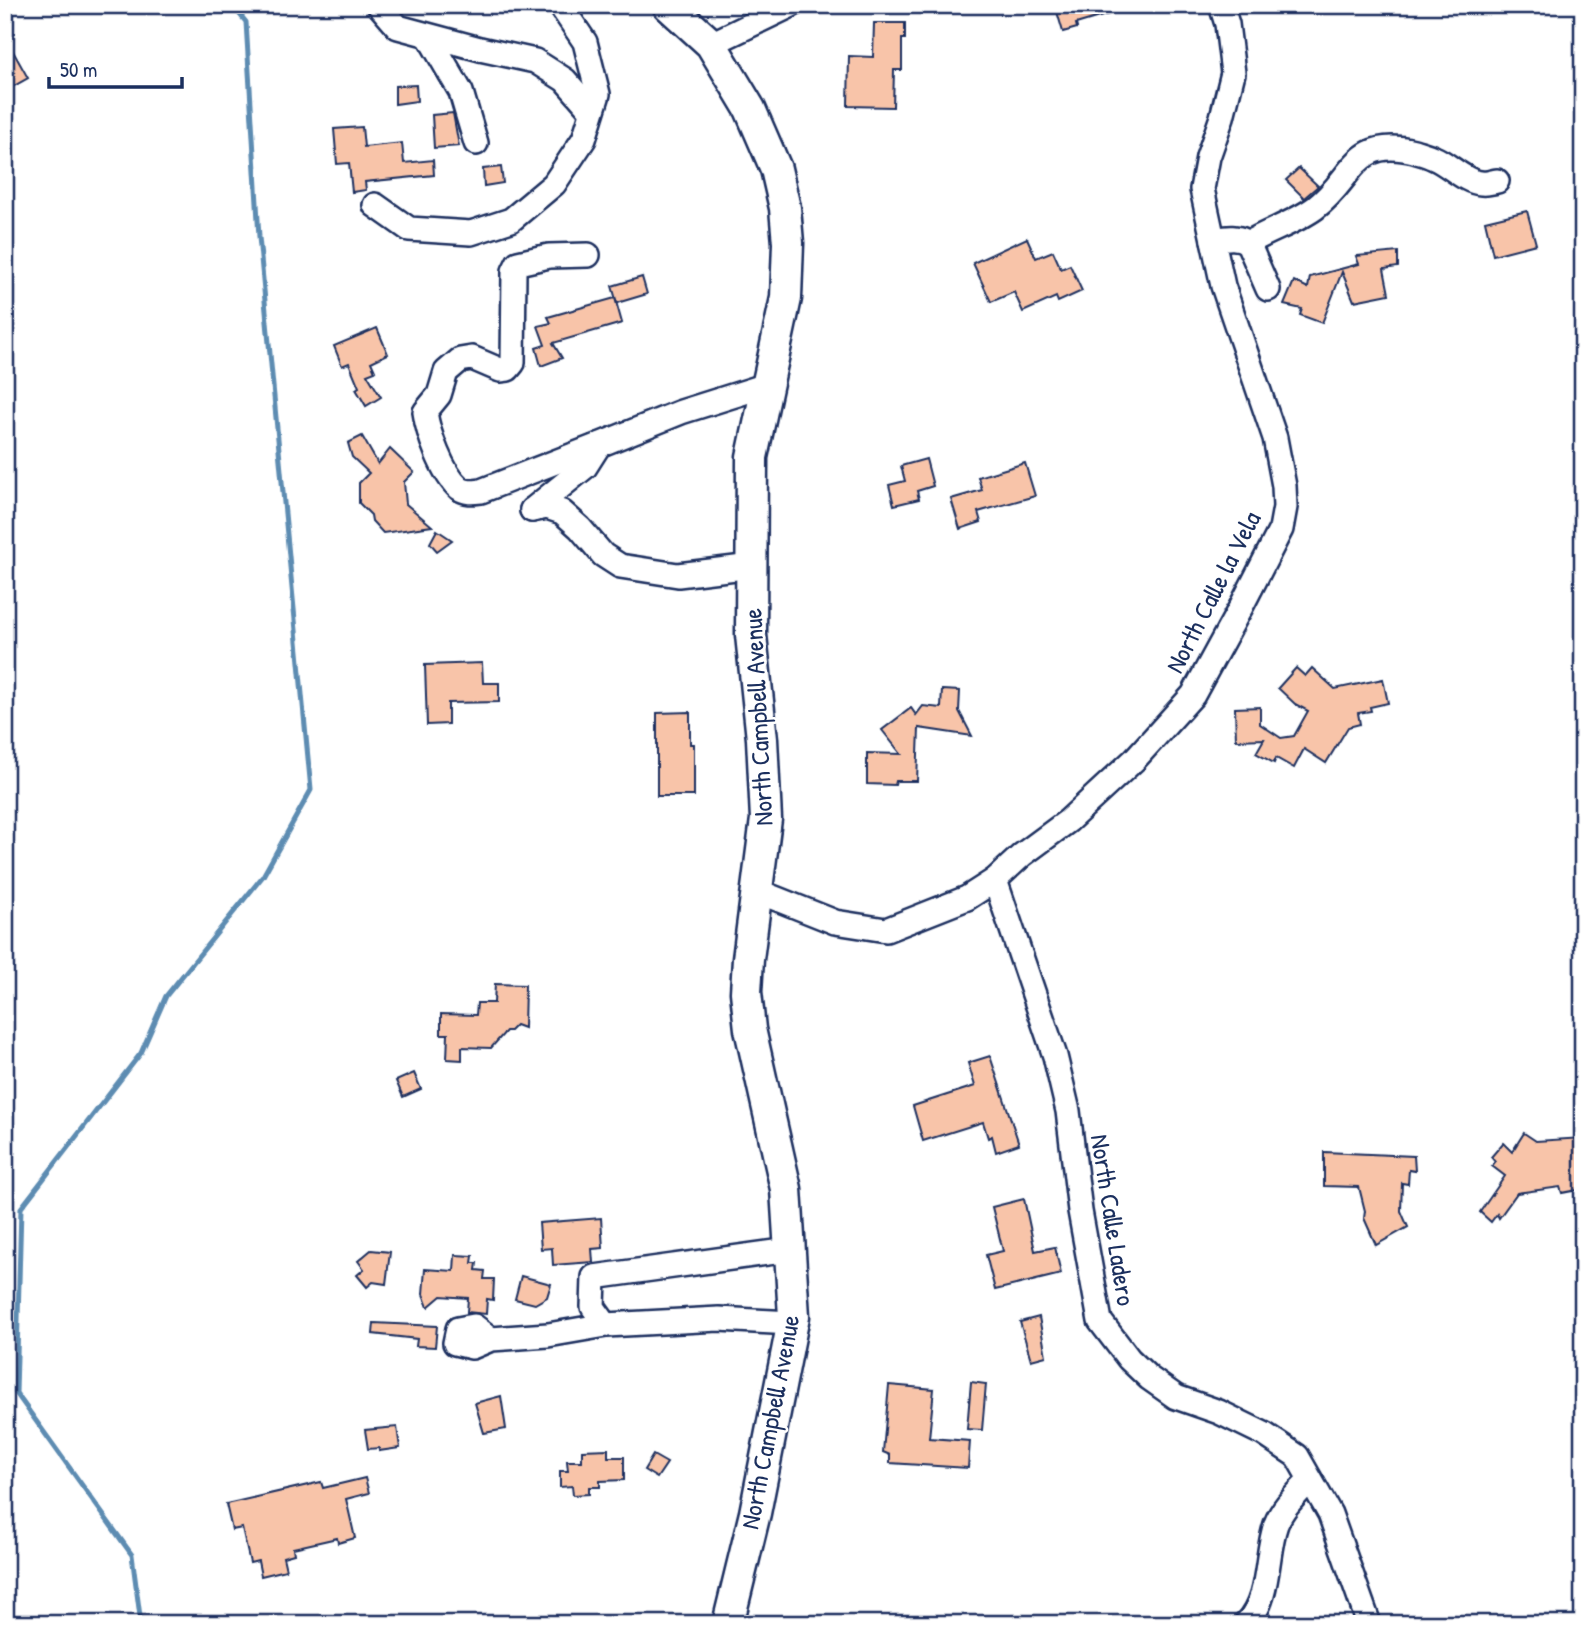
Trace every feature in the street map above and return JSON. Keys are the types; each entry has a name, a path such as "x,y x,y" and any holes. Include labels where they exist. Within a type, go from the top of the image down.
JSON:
{"main road":[{"name":"North Campbell Avenue","path":"668,5 711,44 750,109 776,169 785,208 788,243 786,298 752,457 751,635 762,739 766,819 746,992 750,1029 786,1189 792,1323 755,1513 728,1624"}],"street":[{"path":"379,5 398,27 429,37 534,61 565,80 592,111"},
{"path":"375,205 409,229 471,233 511,220 554,184 584,139 598,94 585,42 561,5"},
{"path":"711,44 792,5"},
{"name":"North Calle la Vela","path":"758,891 835,922 886,930 967,898 995,880 1022,855 1068,821 1134,760 1193,695 1281,529 1285,508 1284,486 1275,438 1223,286 1202,189 1208,157 1233,73 1227,24 1221,5"},
{"path":"429,37 461,92 476,143"},
{"path":"1248,243 1315,208 1338,187 1357,162 1369,152 1379,149 1388,147 1413,151 1434,158 1477,183 1497,181"},
{"path":"1213,240 1235,237 1248,243 1269,289"},
{"path":"588,256 549,256 518,263 514,271 513,363 508,369 500,370 472,358 460,360 446,372 439,395 425,412 428,431 447,471 460,488 470,492 481,491 681,412 767,385"},
{"path":"599,445 585,467 532,510 547,507 562,512 603,555 620,566 678,575 752,566"},
{"name":"North Calle Ladero","path":"995,880 1055,1056 1068,1111 1080,1211 1100,1321 1129,1360 1176,1397 1219,1412 1264,1434 1297,1455 1330,1514 1369,1624"},
{"path":"606,1325 593,1307 594,1277 790,1250"},
{"path":"491,1339 548,1335 606,1325 719,1319 792,1323"},
{"path":"1246,1624 1261,1593 1276,1524 1291,1500 1310,1480"}],"building":[{"path":"1055,5 1126,5 1126,9 1076,24 1077,28 1063,32"},
{"path":"874,23 905,23 902,70 894,70 893,107 848,106 849,56 873,57"},
{"path":"5,37 28,78 5,91"},
{"path":"416,85 417,101 395,104 395,86"},
{"path":"453,113 459,146 434,148 432,115"},
{"path":"362,127 364,147 402,143 404,163 433,160 434,175 365,182 366,190 352,192 349,163 337,164 334,129"},
{"path":"501,167 503,183 484,186 483,169"},
{"path":"1299,168 1318,186 1304,198 1286,180"},
{"path":"1527,211 1536,244 1493,255 1485,221"},
{"path":"1027,238 1036,258 1053,251 1061,269 1070,265 1082,291 1058,302 1056,297 1023,312 1014,292 991,302 973,263"},
{"path":"1398,252 1398,267 1384,269 1389,294 1354,301 1342,272 1322,323 1300,315 1302,309 1284,305 1294,281 1308,288 1310,277 1359,264 1356,256"},
{"path":"642,277 647,294 617,303 612,286"},
{"path":"615,298 622,323 553,343 562,358 541,366 536,348 545,345 538,326 551,323 548,317"},
{"path":"377,328 388,354 371,362 375,371 367,374 381,397 366,406 356,389 359,387 349,363 342,366 334,346"},
{"path":"362,436 378,464 390,449 414,472 404,482 406,504 432,526 383,533 372,521 371,515 359,503 359,483 369,473 352,457 348,443"},
{"path":"926,459 933,486 917,491 919,499 894,505 889,485 905,481 901,466"},
{"path":"1025,463 1035,496 978,512 981,522 960,529 951,499 982,490 978,477"},
{"path":"437,530 452,540 437,551 430,543"},
{"path":"482,663 483,683 499,683 499,702 448,703 448,724 427,725 425,665"},
{"path":"1296,668 1305,676 1312,668 1335,689 1383,679 1388,703 1370,707 1371,711 1358,713 1360,724 1348,727 1326,763 1304,749 1294,768 1276,758 1274,763 1256,753 1264,739 1236,740 1235,708 1260,707 1260,724 1281,738 1294,736 1308,711 1295,704 1278,688"},
{"path":"942,690 960,691 959,711 972,736 919,728 917,781 896,781 895,785 867,784 867,753 901,754 882,730 911,708 916,715 923,706 941,708"},
{"path":"690,712 690,744 694,744 694,796 657,796 657,713"},
{"path":"495,984 525,985 524,1028 516,1025 506,1031 491,1048 462,1047 462,1060 447,1059 448,1034 441,1034 441,1014 476,1015 477,1003 494,1003"},
{"path":"990,1056 1019,1144 996,1152 992,1136 988,1138 983,1122 923,1141 913,1106 975,1086 968,1063"},
{"path":"414,1073 421,1089 403,1097 396,1081"},
{"path":"1524,1133 1536,1141 1583,1138 1583,1189 1562,1193 1560,1187 1517,1193 1499,1218 1497,1214 1491,1222 1480,1212 1505,1176 1492,1166 1495,1162 1491,1157 1503,1143 1512,1152"},
{"path":"1324,1152 1414,1156 1415,1171 1409,1170 1408,1184 1402,1183 1401,1211 1408,1227 1376,1245 1364,1218 1365,1211 1359,1187 1324,1186"},
{"path":"1024,1199 1035,1251 1055,1247 1061,1274 995,1290 986,1255 1003,1251 992,1207"},
{"path":"601,1218 603,1248 592,1249 593,1262 553,1265 552,1248 541,1249 539,1223"},
{"path":"371,1250 390,1252 386,1284 373,1282 367,1287 357,1275 364,1269 358,1261"},
{"path":"455,1255 473,1256 472,1263 477,1263 476,1270 485,1271 484,1279 494,1279 493,1300 487,1299 486,1314 467,1312 468,1298 441,1296 428,1307 423,1294 425,1269 454,1271"},
{"path":"521,1276 551,1284 547,1297 535,1304 515,1299"},
{"path":"1039,1317 1046,1356 1031,1360 1020,1322"},
{"path":"374,1323 437,1326 435,1347 416,1346 417,1339 373,1334"},
{"path":"971,1382 986,1384 982,1430 967,1429"},
{"path":"889,1385 934,1389 929,1438 970,1441 968,1468 890,1463 890,1455 883,1452"},
{"path":"501,1396 506,1429 484,1433 475,1403"},
{"path":"397,1427 400,1448 379,1451 379,1448 368,1449 365,1430"},
{"path":"608,1449 608,1457 624,1457 624,1480 600,1481 600,1487 589,1487 589,1494 573,1495 572,1486 560,1487 560,1471 568,1471 567,1461 582,1461 582,1450"},
{"path":"653,1455 667,1463 657,1478 644,1470"},
{"path":"365,1478 369,1493 346,1499 355,1538 338,1543 337,1538 293,1548 294,1554 283,1557 286,1570 261,1576 258,1561 250,1563 242,1528 232,1530 226,1504 321,1482 323,1488"}],"waterway":[{"path":"141,1624 132,1555 16,1393 21,1208 141,1053 166,996 263,876 311,790 259,237 246,22 232,5"}]}
